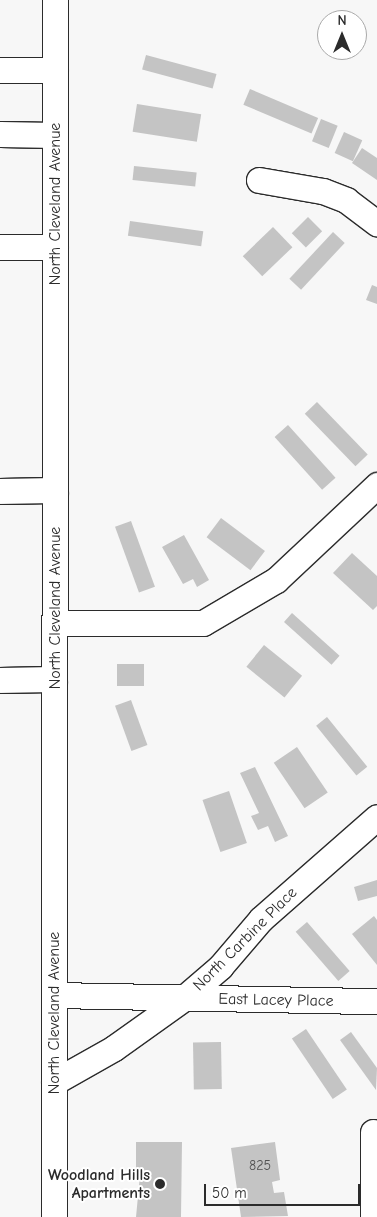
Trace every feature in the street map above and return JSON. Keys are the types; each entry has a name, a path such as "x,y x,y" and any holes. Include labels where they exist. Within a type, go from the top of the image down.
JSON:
{"street":[{"name":"North Cleveland Avenue","path":"54,1217 55,0"},
{"path":"0,70 55,70"},
{"path":"0,134 55,135"},
{"path":"259,180 323,191 346,200 377,223"},
{"path":"0,247 55,247"},
{"path":"55,623 203,623 276,580 377,485"},
{"path":"0,491 55,490"},
{"path":"0,680 54,679"},
{"name":"North Carbine Place","path":"54,1082 114,1048 184,998 220,967 261,919 377,816"},
{"name":"East Lacey Place","path":"54,995 377,1001"},
{"path":"373,1132 373,1217"}],"building":[{"path":"146,55 217,74 213,88 142,69"},
{"path":"250,89 318,118 311,134 243,105"},
{"path":"137,104 201,114 197,142 133,132"},
{"path":"321,119 338,126 329,148 312,141"},
{"path":"344,132 362,140 353,161 335,153"},
{"path":"362,148 377,158 377,180 352,163"},
{"path":"134,166 197,173 195,187 133,180"},
{"path":"308,217 322,231 306,247 292,233"},
{"path":"130,221 203,231 201,246 128,236"},
{"path":"273,227 292,247 262,276 243,256"},
{"path":"333,232 345,243 301,290 289,279"},
{"path":"372,285 377,287 377,304 366,300"},
{"path":"317,402 368,455 355,466 305,414"},
{"path":"288,425 336,478 322,490 275,437"},
{"path":"221,518 265,551 250,570 207,537"},
{"path":"131,521 155,587 139,593 115,527"},
{"path":"184,535 209,580 197,587 193,579 183,584 162,547"},
{"path":"352,553 377,576 377,606 373,610 333,573"},
{"path":"292,613 340,656 332,665 284,622"},
{"path":"264,645 302,676 284,698 246,667"},
{"path":"117,664 144,664 144,686 117,686"},
{"path":"131,700 147,745 131,751 115,706"},
{"path":"327,717 367,767 356,776 316,726"},
{"path":"297,747 328,793 305,808 274,763"},
{"path":"255,767 288,836 275,842 268,826 258,830 251,816 259,813 240,773"},
{"path":"229,791 247,843 220,852 203,800"},
{"path":"377,880 377,896 358,901 354,887"},
{"path":"374,916 377,920 377,965 352,934"},
{"path":"307,922 350,971 338,981 296,932"},
{"path":"306,1029 347,1090 333,1099 292,1039"},
{"path":"351,1032 377,1068 376,1090 340,1040"},
{"path":"193,1042 221,1042 222,1089 194,1089"},
{"name":"Woodland Hills Apartments","path":"136,1142 182,1142 181,1217 136,1217 140,1175 136,1175"},
{"path":"275,1142 280,1180 272,1182 274,1193 284,1192 288,1216 241,1217 231,1148"}],"place":[{"name":"Woodland Hills Apartments","path":"160,1184"}]}
